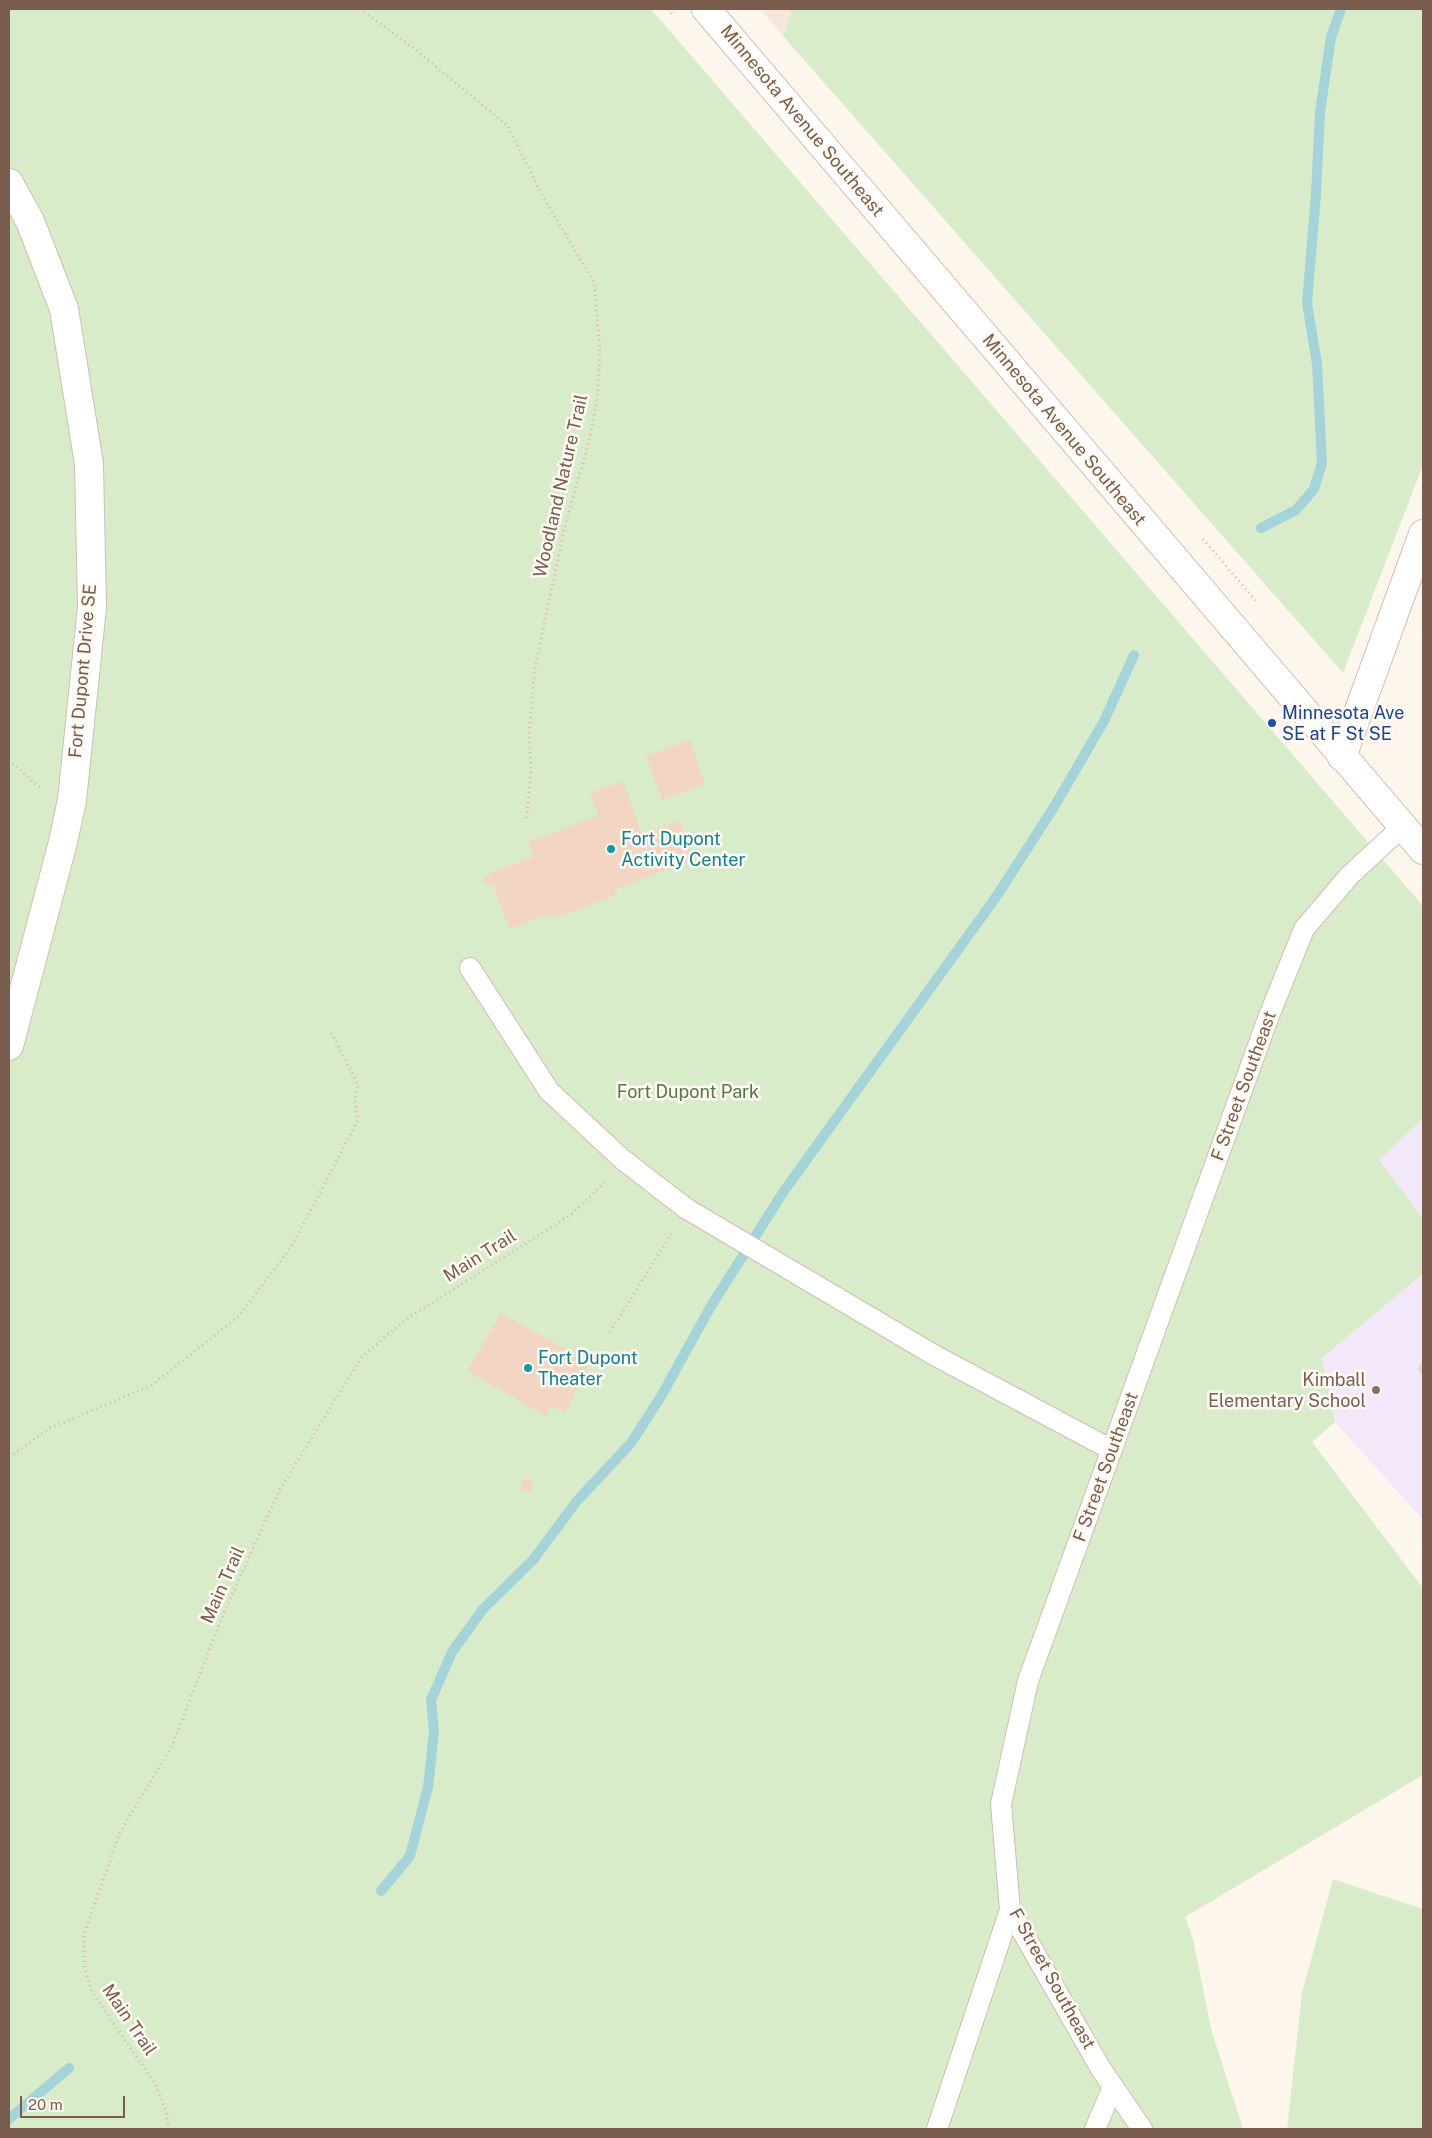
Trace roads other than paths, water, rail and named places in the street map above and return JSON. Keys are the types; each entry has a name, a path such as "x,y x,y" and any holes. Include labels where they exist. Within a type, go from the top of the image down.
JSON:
{"street":[{"name":"Minnesota Avenue Southeast","path":"706,9 1423,850"},
{"name":"Fort Dupont Drive SE","path":"9,183 30,221 64,309 89,464 92,607 72,800 63,842 9,1046"},
{"path":"1342,757 1423,534"}],"lane":[{"name":"F Street Southeast","path":"1142,2129 1113,2087 1010,1910 1001,1804 1028,1680 1267,1021 1304,929 1350,875 1402,826"},
{"path":"470,968 549,1091 622,1159 687,1209 934,1355 1112,1450"},
{"path":"937,2129 1010,1910"},
{"path":"1095,2129 1113,2087"}],"waterway":[{"path":"1261,528 1296,510 1314,489 1322,463 1317,364 1307,303 1316,194 1320,112 1331,37 1341,9"},
{"path":"381,1891 410,1856 428,1787 434,1732 431,1700 452,1652 483,1609 533,1560 576,1502 631,1443 660,1398 711,1306 784,1191 996,897 1054,807 1104,721 1134,655"},
{"path":"9,2119 69,2068"}],"place":[{"name":"Minnesota Ave SE at F St SE","path":"1272,723"},
{"name":"Fort Dupont Activity Center","path":"611,849"},
{"name":"Fort Dupont Theater","path":"528,1368"},
{"name":"Kimball Elementary School","path":"1376,1390"}],"park label":[{"name":"Fort Dupont Park","path":"688,1092"}]}
